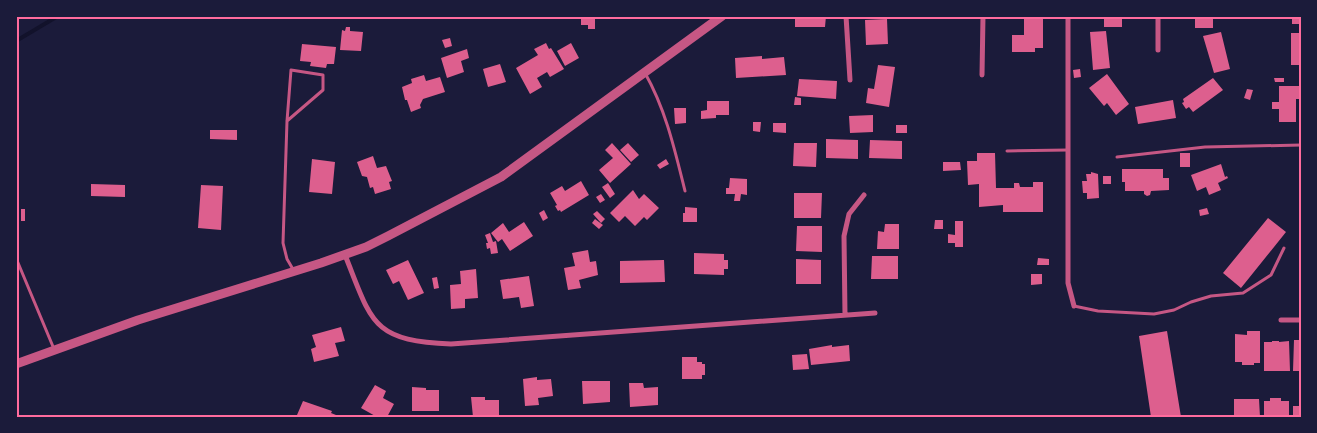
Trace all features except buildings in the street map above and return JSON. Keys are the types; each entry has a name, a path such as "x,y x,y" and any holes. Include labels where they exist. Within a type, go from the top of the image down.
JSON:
{"street":[{"path":"16,364 138,320 345,255 388,236 501,177 722,16"},
{"path":"846,16 850,80"},
{"path":"982,75 983,16"},
{"path":"1068,16 1068,283 1074,306"},
{"path":"1158,16 1158,50"},
{"path":"845,315 844,236 850,214 864,195"},
{"path":"345,255 367,308 376,322 393,335 427,343 451,344 875,313"},
{"path":"1281,320 1301,320"}],"lane":[{"path":"287,121 323,90 323,75 291,70 287,121 284,243 287,258 294,272"},
{"path":"645,73 656,93 665,117 686,191"},
{"path":"1117,157 1205,148 1301,144"},
{"path":"1007,151 1068,150"},
{"path":"1074,306 1098,311 1154,314 1174,310 1211,296 1243,294 1271,275 1284,248"},
{"path":"16,258 54,349"}],"waterway":[{"path":"16,41 58,16"}]}
